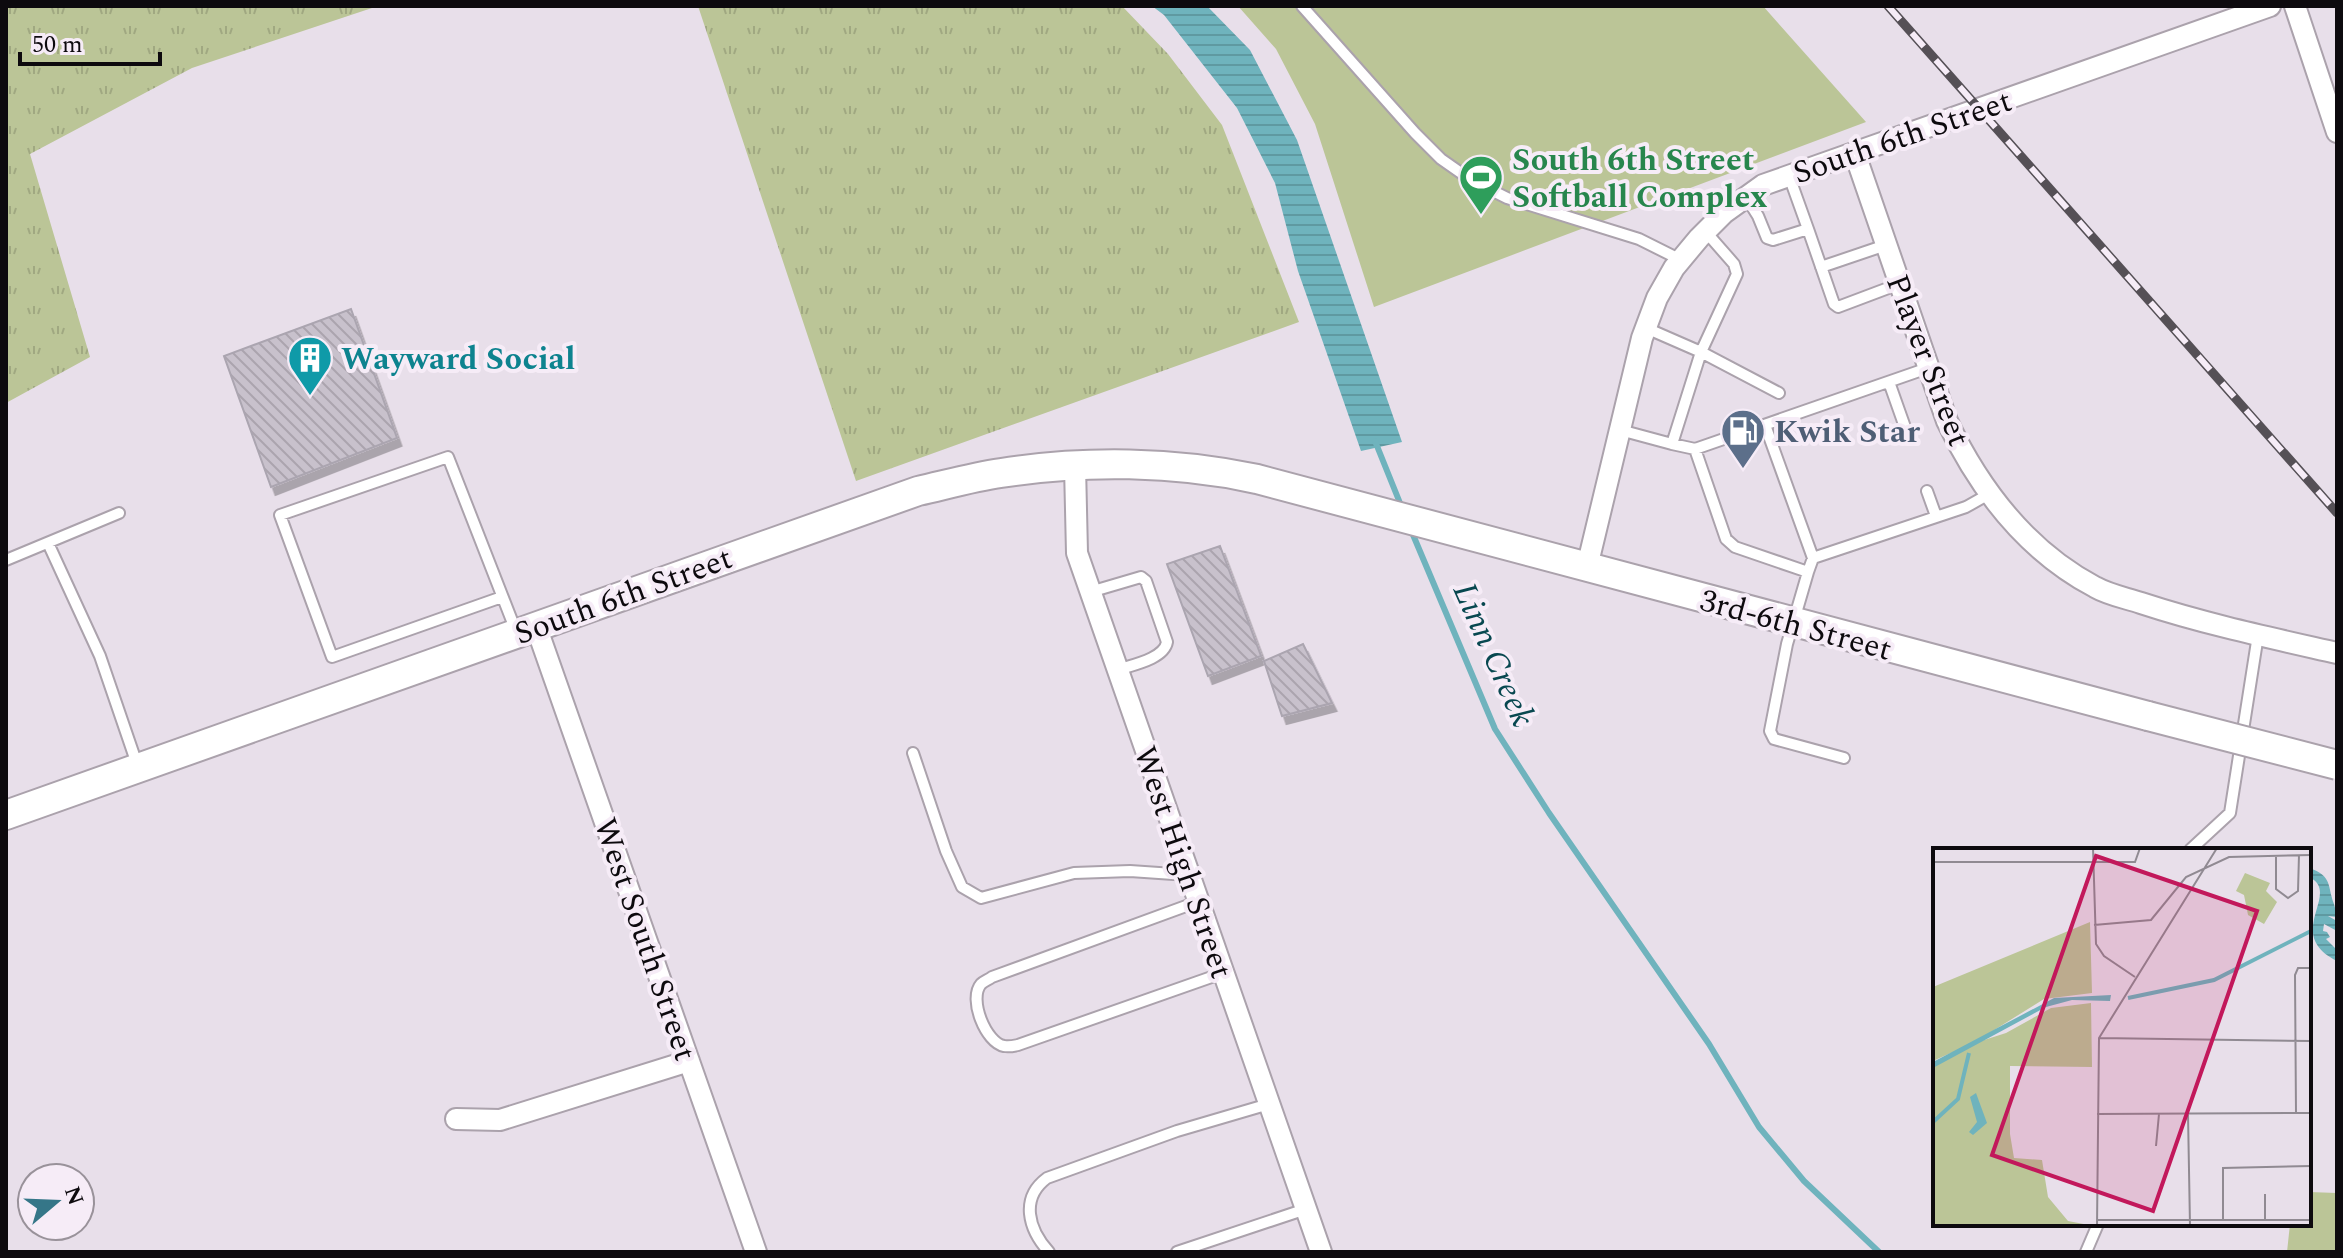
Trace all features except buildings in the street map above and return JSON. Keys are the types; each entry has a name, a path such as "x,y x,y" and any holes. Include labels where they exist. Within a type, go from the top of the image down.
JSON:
{"main road":[{"name":"South 6th Street","path":"6,815 918,491 1002,472 1075,466 1148,466 1230,473 1257,479"},
{"name":"3rd-6th Street","path":"1257,479 2337,765"}],"street":[{"name":"South 6th Street","path":"1587,567 1646,328 1657,298 1681,260 1724,213 1763,185 2270,6"},
{"path":"2295,6 2337,132"},
{"name":"Player Street","path":"1855,154 1947,421 1966,461 1989,494 2028,538 2055,561 2097,589 2160,610 2337,653"},
{"name":"West High Street","path":"1075,466 1077,553 1321,1252"},
{"name":"West South Street","path":"526,629 689,1061 756,1252"},
{"path":"456,1119 500,1120 689,1061"}],"lane":[{"path":"1302,6 1415,133 1441,159 1471,180 1507,198 1639,239 1681,260"},
{"path":"1789,176 1834,304 1838,307 1899,284"},
{"path":"1746,197 1767,238 1773,240 1808,229"},
{"path":"1672,444 1701,352 1737,274 1734,264 1706,232"},
{"path":"1821,267 1886,245"},
{"path":"1646,328 1701,352 1779,393"},
{"path":"1620,430 1695,449 1928,368"},
{"path":"1889,382 1906,430"},
{"path":"1765,425 1813,558 1793,623 1770,731 1774,739 1844,758"},
{"path":"1695,449 1726,539 1735,547 1808,572"},
{"path":"502,597 332,657 280,515 448,457 502,597 526,629"},
{"path":"1927,491 1936,516"},
{"path":"1813,558 1966,507 1989,494"},
{"path":"6,560 119,513"},
{"path":"48,543 100,656 139,768"},
{"path":"1090,592 1133,577 1146,581 1167,642 1165,649 1117,670"},
{"path":"2192,848 2230,813 2258,635"},
{"path":"913,753 946,851 962,887 981,898 1074,873 1130,871 1188,875"},
{"path":"1197,902 992,977 980,985 976,995 979,1013 992,1038 1003,1046 1018,1045 1223,973"},
{"path":"1049,1252 1033,1223 1029,1204 1034,1188 1047,1178 1177,1131 1269,1104"},
{"path":"1177,1252 1306,1209"},
{"path":"2086,1252 2097,1226"}],"green space":[{"path":"6,6 378,6 192,68 30,154 90,357 6,403"},
{"path":"698,6 1122,6 1168,54 1222,125 1299,322 856,481"},
{"name":"South 6th Street Softball Complex","path":"1238,6 1763,6 1866,122 1374,307 1315,124 1276,49"},
{"path":"2311,1192 2337,1193 2337,1252 2287,1252 2290,1226 2311,1226"}],"water":[{"path":"1152,6 1207,6 1250,50 1297,140 1402,442 1361,451 1298,271 1275,183 1237,108 1164,15"},
{"path":"2311,869 2326,878 2329,887 2337,917 2328,916 2337,921 2337,931 2324,924 2323,931 2327,932 2330,937 2326,939 2337,950 2337,961 2321,950 2314,939 2313,927 2320,893 2318,884 2311,879"}],"waterway":[{"name":"Linn Creek","path":"1375,441 1402,508"},
{"name":"Linn Creek","path":"1411,530 1495,729 1549,813 1709,1044 1759,1127 1804,1181 1879,1252"}],"railway":[{"path":"1888,6 2337,513"}],"place":[{"name":"South 6th Street Softball Complex","path":"1481,216"},
{"name":"Wayward Social","path":"310,397"},
{"name":"Kwik Star","path":"1743,470"}]}
